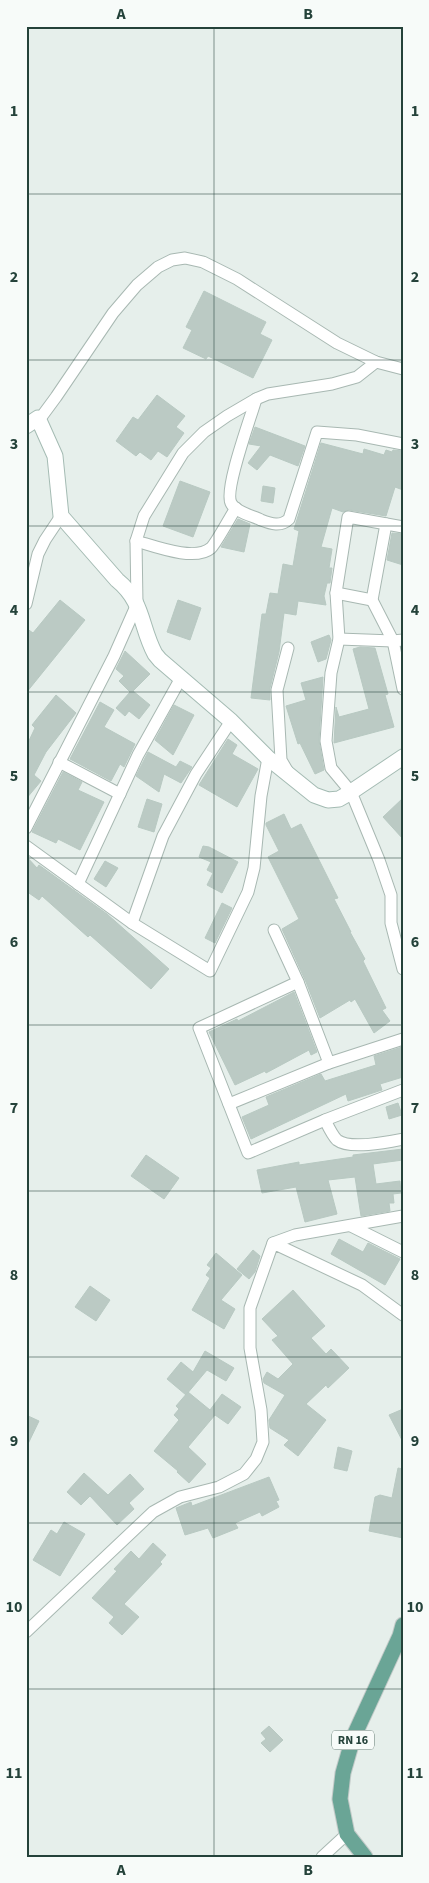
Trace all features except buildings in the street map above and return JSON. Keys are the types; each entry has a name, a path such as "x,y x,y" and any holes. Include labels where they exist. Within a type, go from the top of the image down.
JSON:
{"main road":[{"path":"32,422 54,456 61,516 117,580 126,587 137,604 155,654 231,721 268,758 314,795 328,800 338,799 351,792 403,757"},
{"name":"RN 16","path":"365,1857 347,1834 340,1799 345,1765 353,1738 403,1626"}],"street":[{"path":"26,432 32,422 42,416 113,313 137,285 158,267 172,260 185,258 203,262 237,278 305,324 337,343 376,362 403,369"},
{"path":"26,828 114,656 137,604 136,541 144,516 183,453 212,427 256,399 268,394 332,384 357,377 376,362"},
{"path":"256,399 232,478 231,503 236,508 277,525 284,524 289,519 317,432 357,435 403,444"},
{"path":"136,541 185,553 204,552 215,544 236,508"},
{"path":"26,604 31,590 38,554 61,516"},
{"path":"403,526 348,517 336,592 339,639 331,673 326,741 331,768 351,792 380,860 391,895 391,923 403,969"},
{"path":"386,524 372,600 398,640 403,689"},
{"path":"336,592 372,600"},
{"path":"339,639 398,640"},
{"path":"288,648 277,690 281,760 291,778"},
{"path":"78,884 138,755 181,678"},
{"path":"132,923 164,836 196,774 231,721"},
{"path":"26,846 132,923 210,970 250,885 254,868 268,758"},
{"path":"59,762 120,794"},
{"path":"391,923 403,929"},
{"path":"274,930 298,982 329,1063"},
{"path":"298,982 199,1028 248,1153 325,1120 403,1090"},
{"path":"229,1104 329,1063 403,1039"},
{"path":"325,1120 336,1139 343,1142 377,1145 403,1139"},
{"path":"26,1632 153,1512 180,1497 220,1487 244,1474 256,1459 263,1442 261,1410 250,1348 250,1308 273,1244 295,1235 403,1216"},
{"path":"352,1226 403,1252"},
{"path":"273,1244 362,1285 403,1315"},
{"path":"322,1857 347,1834"}]}
